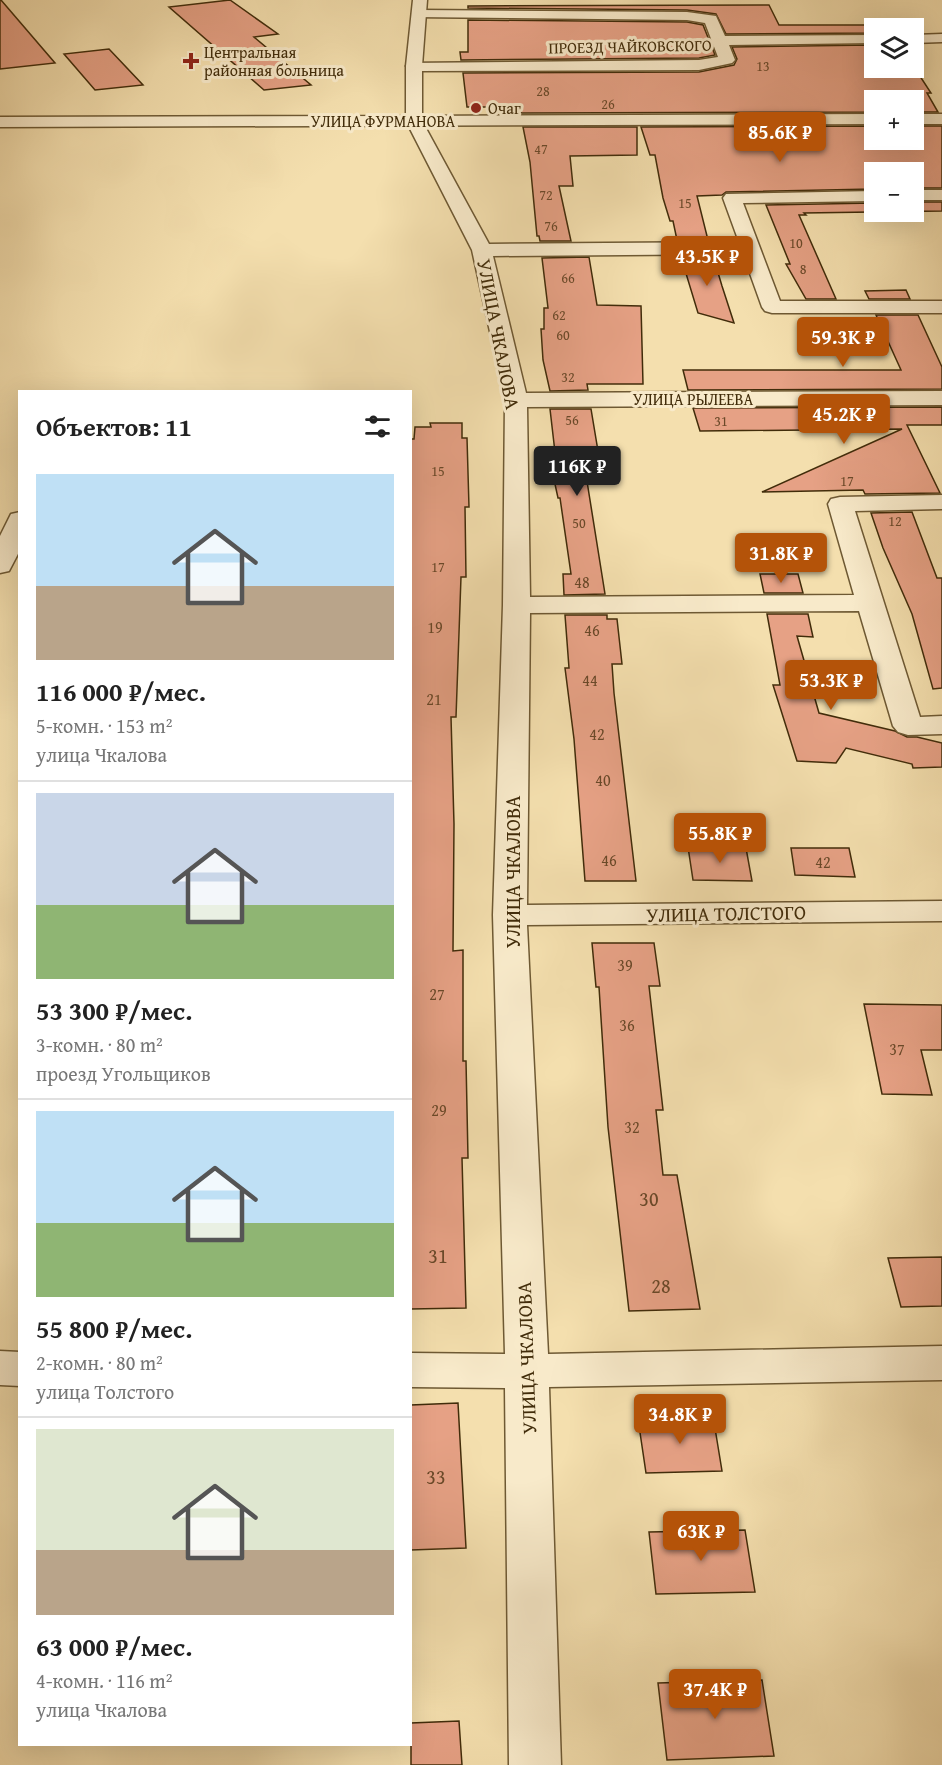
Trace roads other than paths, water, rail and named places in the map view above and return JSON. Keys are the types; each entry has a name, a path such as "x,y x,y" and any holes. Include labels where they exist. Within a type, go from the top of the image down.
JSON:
{"street":[{"name":"ПРОЕЗД ЧАЙКОВСКОГО","path":"414,66 699,65 727,60 711,19 687,15 419,7"},
{"name":"УЛИЦА ЧКАЛОВА","path":"419,7 414,66 414,122 482,250 516,400 517,605 510,915 527,1371 535,1765"},
{"path":"719,41 864,39"},
{"path":"924,39 942,39"},
{"name":"УЛИЦА ФУРМАНОВА","path":"0,122 864,119"},
{"path":"924,119 942,119"},
{"path":"924,195 942,195"},
{"path":"864,196 732,198 772,307 942,307"},
{"path":"482,250 751,248"},
{"name":"УЛИЦА РЫЛЕЕВА","path":"516,400 942,398"},
{"path":"942,502 840,504 908,726 942,725"},
{"path":"0,565 18,524"},
{"path":"517,605 870,603"},
{"name":"УЛИЦА ТОЛСТОГО","path":"510,915 942,911"},
{"path":"412,1370 527,1371 942,1364"},
{"path":"0,1368 18,1368"}],"place":[{"name":"Центральная районная больница","path":"191,61"},
{"name":"Очаг","path":"476,108"}]}
